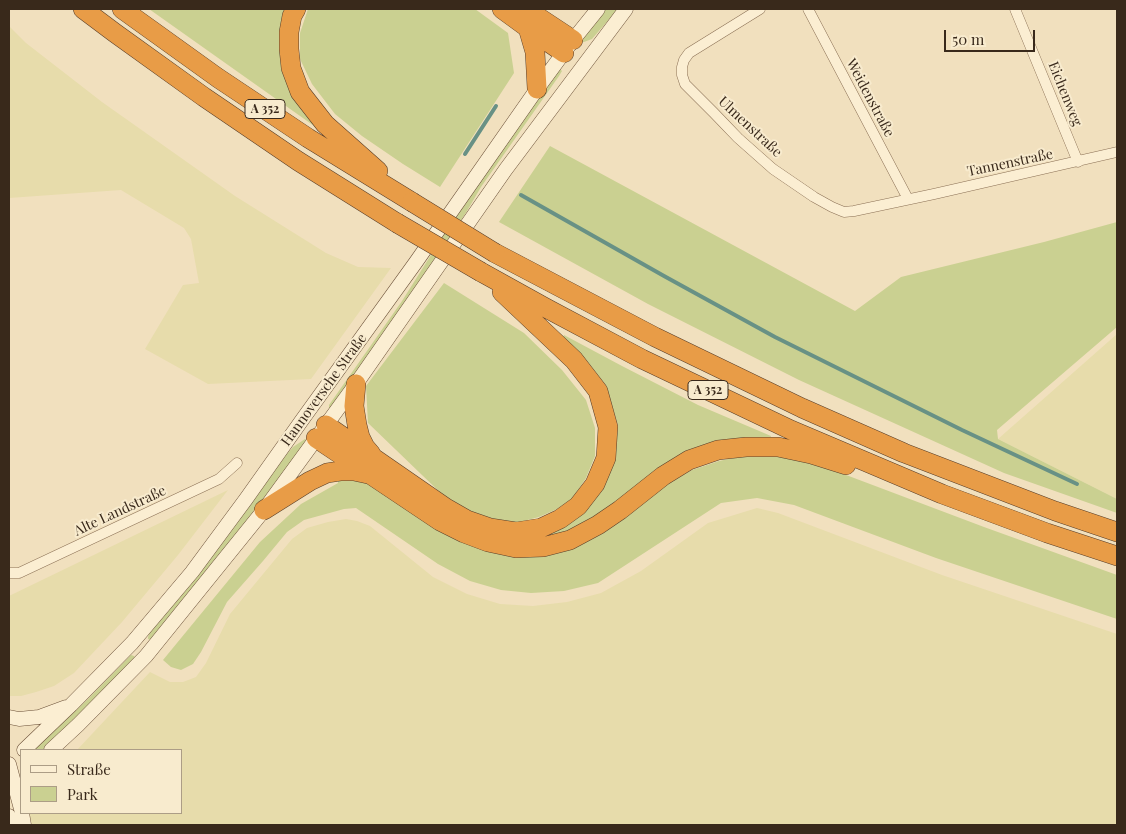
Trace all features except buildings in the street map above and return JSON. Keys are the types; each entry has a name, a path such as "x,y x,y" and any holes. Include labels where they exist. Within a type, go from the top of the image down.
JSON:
{"highway":[{"name":"A 352","path":"83,9 204,97 298,161 397,223 546,308 651,363 791,430 942,494 1038,530 1117,556"},
{"name":"A 352","path":"122,9 218,78 308,138 495,253 655,337 802,408 913,456 1055,511 1117,532"},
{"path":"296,9 292,16 289,32 289,50 291,68 300,92 325,124 412,202"},
{"path":"502,9 528,28 568,47"},
{"path":"526,9 568,47"},
{"path":"526,9 539,9"},
{"path":"528,28 534,52 537,89"},
{"path":"321,432 374,467 467,520 490,528 516,532 541,528 560,519 578,506 595,484 606,458 608,427 598,390 574,360 481,272"},
{"path":"356,384 354,406 356,425 374,467 440,521 488,542 516,548 543,547 570,540 598,526 669,472 689,460 718,450 746,447 778,447 811,454 843,464 915,494 942,494"},
{"path":"264,510 310,480 327,472 354,471 374,467"}],"main road":[{"name":"Hannoversche Straße","path":"25,749 71,706 139,636 186,579 246,499 416,262 537,89 598,9"},
{"name":"Hannoversche Straße","path":"52,749 146,656 264,510 356,384 506,170 586,60 626,9"},
{"path":"568,47 586,60"},
{"path":"302,420 321,432"},
{"path":"9,717 19,719 39,717 71,706"},
{"path":"20,754 9,764 20,803"},
{"path":"9,816 12,825"}],"street":[{"name":"Ulmenstraße","path":"760,9 689,53 682,67 685,84 738,138 773,169 832,207 844,212 854,211 908,199"},
{"name":"Weidenstraße","path":"808,9 908,199"},
{"name":"Eichenweg","path":"1015,9 1078,162"},
{"name":"Tannenstraße","path":"908,199 1117,152"},
{"name":"Alte Landstraße","path":"9,573 19,572 219,480 237,463"}],"shaded area":[{"path":"9,26 26,43 102,102 235,196 326,253 358,267 391,268 311,379 208,384 145,349 183,285 199,283 191,239 184,228 121,190 9,198"},
{"path":"1117,334 1117,499 998,439"},
{"path":"228,490 178,555 122,622 74,673 54,686 21,696 9,696 9,596"},
{"path":"757,508 778,513 942,575 1117,634 1117,825 32,825 29,814 182,814 182,749 78,749 150,672 170,682 183,682 196,677 206,663 230,614 292,539 307,528 346,519 357,521 370,526 433,577 467,594 500,604 533,606 567,602 601,593 641,571 708,523"}],"green space":[{"path":"149,9 287,9 283,24 317,128"},
{"path":"308,9 475,9 508,33 514,73 440,187 362,136 335,114 312,84 300,59 300,33"},
{"path":"606,9 618,9 592,39 580,42"},
{"path":"560,69 562,71 559,76 481,187 415,291 330,409 329,405 402,301 463,204"},
{"path":"550,146 855,311 901,277 1117,222 1117,327 997,430 998,439 1117,499 1117,513 1004,473 799,380 648,304 499,222"},
{"path":"444,283 524,333 562,370 586,400 595,428 595,456 586,478 572,499 557,509 539,517 516,523 492,520 469,512 449,501 368,423 366,386"},
{"path":"564,335 698,405 771,436 770,441 718,445 569,536 516,543 444,513 542,532 614,460 618,425 605,384 587,361 563,338"},
{"path":"305,439 308,441 216,561 152,640 148,639 150,632 193,582 286,455 293,447"},
{"path":"747,455 777,455 809,461 1117,575 1117,619 936,558 794,505 757,498 721,503 598,583 564,591 531,593 501,590 470,581 438,564 356,508 344,509 304,520 287,532 227,602 193,664 181,670 171,667 163,660 260,542 301,504 338,483 338,477 355,477 544,554 692,470 719,461"},
{"path":"131,655 134,656 135,658 74,721 44,749 35,749"}],"waterway":[{"path":"465,154 496,106"},
{"path":"521,195 775,337 962,430 1077,484"}]}
